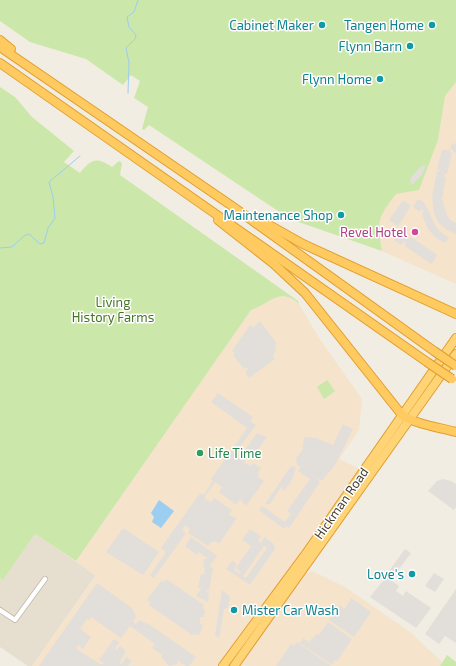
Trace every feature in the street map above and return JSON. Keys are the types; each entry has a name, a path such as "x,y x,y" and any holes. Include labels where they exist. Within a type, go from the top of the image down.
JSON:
{"highway":[{"path":"0,40 40,74"},
{"path":"0,47 232,206 456,366"},
{"path":"0,63 170,180 454,381"},
{"path":"170,180 274,264 305,293 402,415 410,420 456,432"},
{"path":"232,206 246,212 302,244 456,314"},
{"name":"Hickman Road","path":"226,666 456,338"},
{"name":"Hickman Road","path":"234,666 456,354"}],"street":[{"path":"0,610 15,620 45,579"}],"shaded area":[{"path":"456,82 456,284 382,251 378,222 386,206 396,194 419,190 438,140 445,96"},
{"path":"456,142 456,153 453,152 453,149 450,150 452,143 454,145"},
{"path":"442,150 450,150 452,153 447,174 444,174 444,177 446,177 442,199 447,215 450,220 456,223 456,234 447,230 439,223 434,213 432,197 436,176 439,176 436,175 437,171 440,170 437,169"},
{"path":"426,164 422,175 412,185 410,179 420,167"},
{"path":"403,200 411,206 398,226 389,220"},
{"path":"417,200 424,202 440,232 449,237 445,243 436,238 428,229 422,214 424,211 421,209 420,212 413,207"},
{"path":"402,233 408,239 411,237 437,255 431,264 405,246 406,243 403,242 401,245 394,240 397,235 399,237"},
{"path":"286,296 299,304 319,338 362,399 359,430 339,459 364,471 223,666 32,666 96,576 76,561 251,310 274,297"},
{"path":"260,321 277,344 275,345 276,350 273,356 275,359 249,378 245,372 248,369 246,367 244,369 233,355 235,353 232,351 250,325 254,327"},
{"path":"218,393 253,417 250,421 256,425 234,455 242,460 244,457 241,455 257,433 267,437 251,460 247,457 244,462 250,466 253,463 261,468 258,472 259,478 264,481 246,506 240,499 236,505 219,492 222,487 215,482 204,498 211,502 214,498 232,510 229,515 237,518 219,544 215,541 210,543 208,546 188,533 190,529 185,525 182,530 186,533 154,578 150,575 166,552 161,548 200,493 204,495 213,481 211,479 247,428 211,402"},
{"path":"343,424 353,429 335,465 322,481 316,478 320,482 289,528 286,526 284,529 259,510 262,506 285,522 291,514 287,511 310,479 298,471 301,467 297,465 296,458 302,451 304,437 316,438 333,445"},
{"path":"291,466 296,467 293,478 284,491 282,486 270,504 265,504"},
{"path":"443,479 456,484 456,507 454,510 428,491 437,481"},
{"path":"123,528 159,552 143,575 106,552"},
{"path":"250,529 261,536 258,541 261,543 265,537 274,544 275,549 250,585 226,569 232,561 237,564 234,570 240,574 241,572 236,568 251,546 242,540","holes":["264,546 267,548 246,578 243,576"]},
{"path":"35,534 96,575 32,666 28,666 0,647 0,578 3,580"},
{"path":"191,537 217,556 210,565 210,567 213,568 209,590 206,591 209,593 208,602 196,596 201,589 198,587 201,574 204,574 204,559 208,559 199,552 197,555 185,546"},
{"path":"405,549 411,553 400,568 397,566 399,569 394,575 389,571"},
{"path":"312,571 345,587 410,632 442,662 440,666 239,666 306,574"},
{"path":"434,573 444,579 435,592 425,586"},
{"path":"386,577 399,586 396,591 403,596 406,591 431,608 416,628 370,597"},
{"path":"166,579 204,605 202,608 205,610 204,617 200,617 200,624 203,625 200,634 192,635 149,605 150,602 147,600 161,581 164,582"},
{"path":"97,583 132,608 136,617 133,622 136,624 139,620 150,625 196,657 189,666 186,666 177,660 178,664 169,666 161,657 162,655 152,648 155,644 130,626 121,638 91,617 89,620 87,619 80,629 91,637 83,649 78,645 76,649 102,665 104,663 99,660 114,639 119,642 115,648 117,650 120,646 126,651 119,664 121,665 126,657 132,661 128,666 39,666"},
{"path":"456,589 456,643 445,636 439,644 425,634"},
{"path":"222,590 229,596 230,595 228,608 224,609 219,638 215,635"},
{"path":"351,598 371,612 354,637 329,620 339,605 345,609"},
{"path":"328,622 352,639 337,661 335,660 332,665 300,643 303,638 309,642 317,634 319,635"},
{"path":"297,642 331,666 276,666 291,644 294,646"}],"green space":[{"path":"0,0 456,0 456,82 445,96 438,140 419,190 396,194 382,215 379,233 382,251 290,219 149,125 144,130 142,129 148,107 134,98 140,81 131,75 123,85 86,59 30,42 0,21"},
{"name":"Living History Farms","path":"0,87 15,97 32,117 74,151 64,162 80,173 91,162 98,161 112,167 119,161 122,163 120,175 298,301 299,304 286,296 280,296 251,310 76,561 35,534 3,580 0,578"},
{"path":"327,380 335,391 324,399 317,387"},
{"path":"447,655 456,662 456,666 440,666"}],"water":[{"path":"159,500 174,511 161,528 152,522 154,517 151,513"}],"waterway":[{"path":"128,93 129,63 126,48 135,39 136,35 129,27 127,17 134,12 138,0"},
{"path":"0,248 12,247 24,236 29,234 40,244 44,243 48,228 55,218 53,197 49,182 80,156"}],"place":[{"name":"Cabinet Maker","path":"322,25"},
{"name":"Tangen Home","path":"432,25"},
{"name":"Flynn Barn","path":"410,46"},
{"name":"Flynn Home","path":"380,79"},
{"name":"Maintenance Shop","path":"341,215"},
{"name":"Revel Hotel","path":"415,232"},
{"name":"Life Time","path":"200,453"},
{"name":"Love's","path":"412,574"},
{"name":"Mister Car Wash","path":"234,610"}]}
